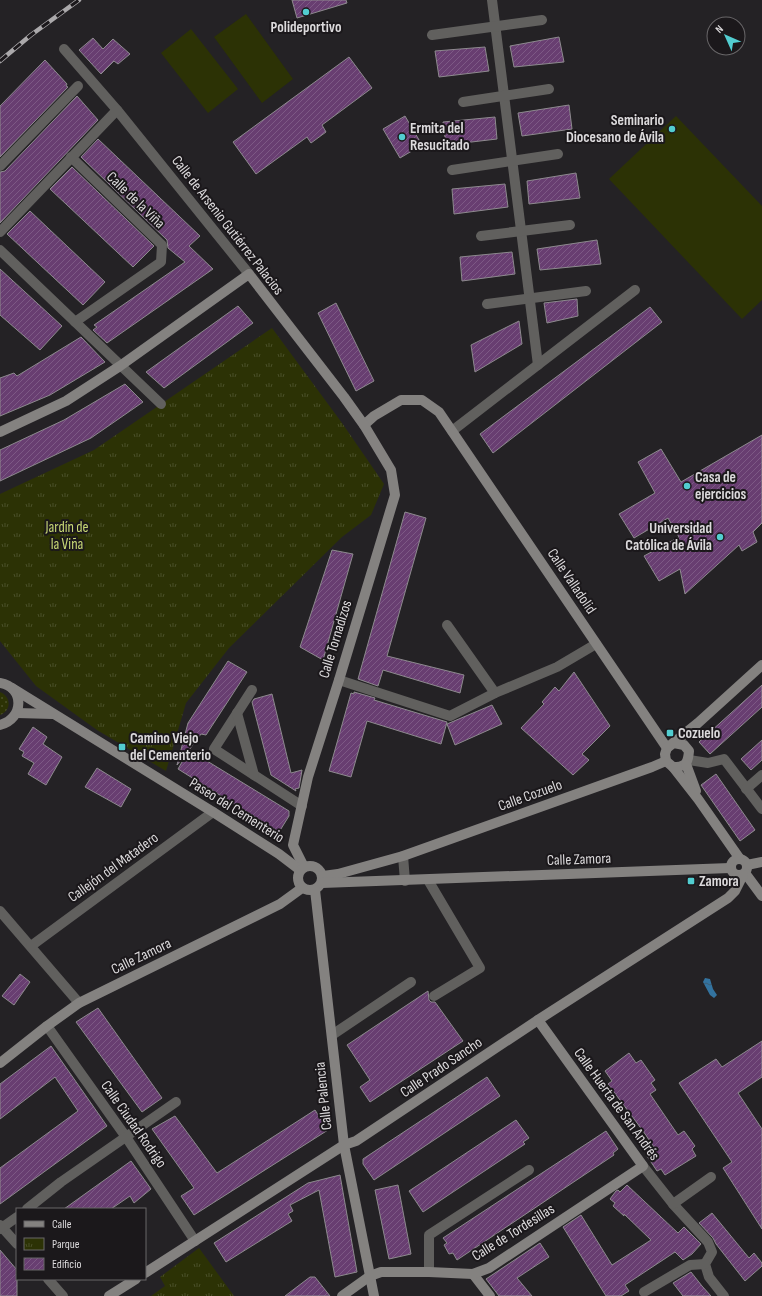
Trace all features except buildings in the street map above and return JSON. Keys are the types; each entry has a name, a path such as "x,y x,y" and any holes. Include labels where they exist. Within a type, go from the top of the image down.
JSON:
{"street":[{"path":"492,0 538,365"},
{"path":"432,36 542,20"},
{"name":"Calle de Arsenio Gutiérrez Palacios","path":"64,49 117,110 224,241 364,425"},
{"path":"0,166 78,86"},
{"path":"463,102 504,94 549,89"},
{"path":"0,232 117,110"},
{"path":"452,170 558,154"},
{"name":"Calle de la Viña","path":"71,158 162,245 161,262 75,322"},
{"path":"481,236 570,225"},
{"path":"0,250 161,404"},
{"path":"0,432 66,401 120,366 249,274"},
{"path":"452,431 635,290"},
{"path":"488,304 586,291"},
{"name":"Calle Valladolid","path":"364,425 374,416 401,400 422,400 439,412 596,644 675,745"},
{"name":"Calle Tornadizos","path":"302,869 294,845 308,777 395,495 391,470 364,425"},
{"path":"447,625 495,694"},
{"path":"339,680 450,716 495,694 557,667 596,644"},
{"path":"762,664 665,754 670,764 698,799 728,843 740,867 762,896"},
{"path":"0,726 10,721 17,713 18,700 4,683"},
{"name":"Paseo del Cementerio","path":"4,683 214,812 302,869"},
{"path":"252,690 214,748 302,806"},
{"path":"17,713 55,714"},
{"path":"237,713 254,775"},
{"path":"675,745 689,751 687,762 698,799"},
{"path":"670,764 680,767 687,762 708,763 724,759 762,809"},
{"name":"Calle Cozuelo","path":"320,883 338,874 404,856 652,768 670,764"},
{"path":"746,789 762,775"},
{"name":"Callejón del Matadero","path":"31,946 214,812"},
{"path":"404,856 406,881"},
{"name":"Calle Zamora","path":"320,883 406,881 740,867 762,862"},
{"path":"312,865 319,869 320,883 308,890 302,888 298,879 302,869 312,865"},
{"name":"Calle Prado Sancho","path":"146,1272 344,1145 356,1141 538,1020 728,898 735,891 740,867"},
{"path":"428,880 480,968 434,996"},
{"name":"Calle Palencia","path":"320,883 332,1035 344,1145 374,1296"},
{"name":"Calle Zamora","path":"0,1063 46,1026 80,1003 280,904 302,888"},
{"path":"0,911 80,1003"},
{"path":"332,1035 411,982"},
{"name":"Calle Huerta de San Andrés","path":"538,1020 643,1166 673,1204 708,1242 712,1252 705,1264"},
{"name":"Calle Ciudad Rodrigo","path":"46,1026 126,1136 195,1241"},
{"path":"28,1208 61,1182 176,1102"},
{"name":"Calle de Tordesillas","path":"342,1296 370,1276 380,1272 473,1274 489,1268 643,1166"},
{"path":"429,1272 429,1235 529,1170"},
{"path":"673,1204 711,1177"},
{"path":"16,1218 1,1227 16,1243"},
{"path":"644,1292 690,1265 705,1264 709,1277 724,1296"},
{"path":"473,1274 490,1296"},
{"path":"49,1280 63,1296"},
{"path":"114,1295 135,1280"}],"green space":[{"path":"246,14 293,79 262,103 214,37"},
{"path":"191,29 238,89 208,113 161,53"},
{"path":"676,116 762,206 762,300 742,319 609,179"},
{"name":"Jardín de la Viña","path":"272,328 342,423 384,484 371,515 342,537 229,648 186,703 166,771 97,730 36,686 0,641 0,494 94,450"},
{"path":"0,692 7,697 9,704 4,713 0,715"},
{"path":"199,1248 234,1296 151,1296 165,1286 160,1277"}],"water":[{"path":"705,978 710,979 713,989 717,995 714,998 710,995 703,982"}],"railway":[{"path":"0,61 31,35 79,0"}],"place":[{"name":"Polideportivo","path":"306,12"},
{"name":"Seminario Diocesano de Ávila","path":"672,129"},
{"name":"Ermita del Resucitado","path":"402,137"},
{"name":"Casa de ejercicios","path":"687,486"},
{"name":"Universidad Católica de Ávila","path":"720,537"},
{"name":"Cozuelo","path":"670,733"},
{"name":"Camino Viejo del Cementerio","path":"122,747"},
{"name":"Zamora","path":"691,881"}]}
